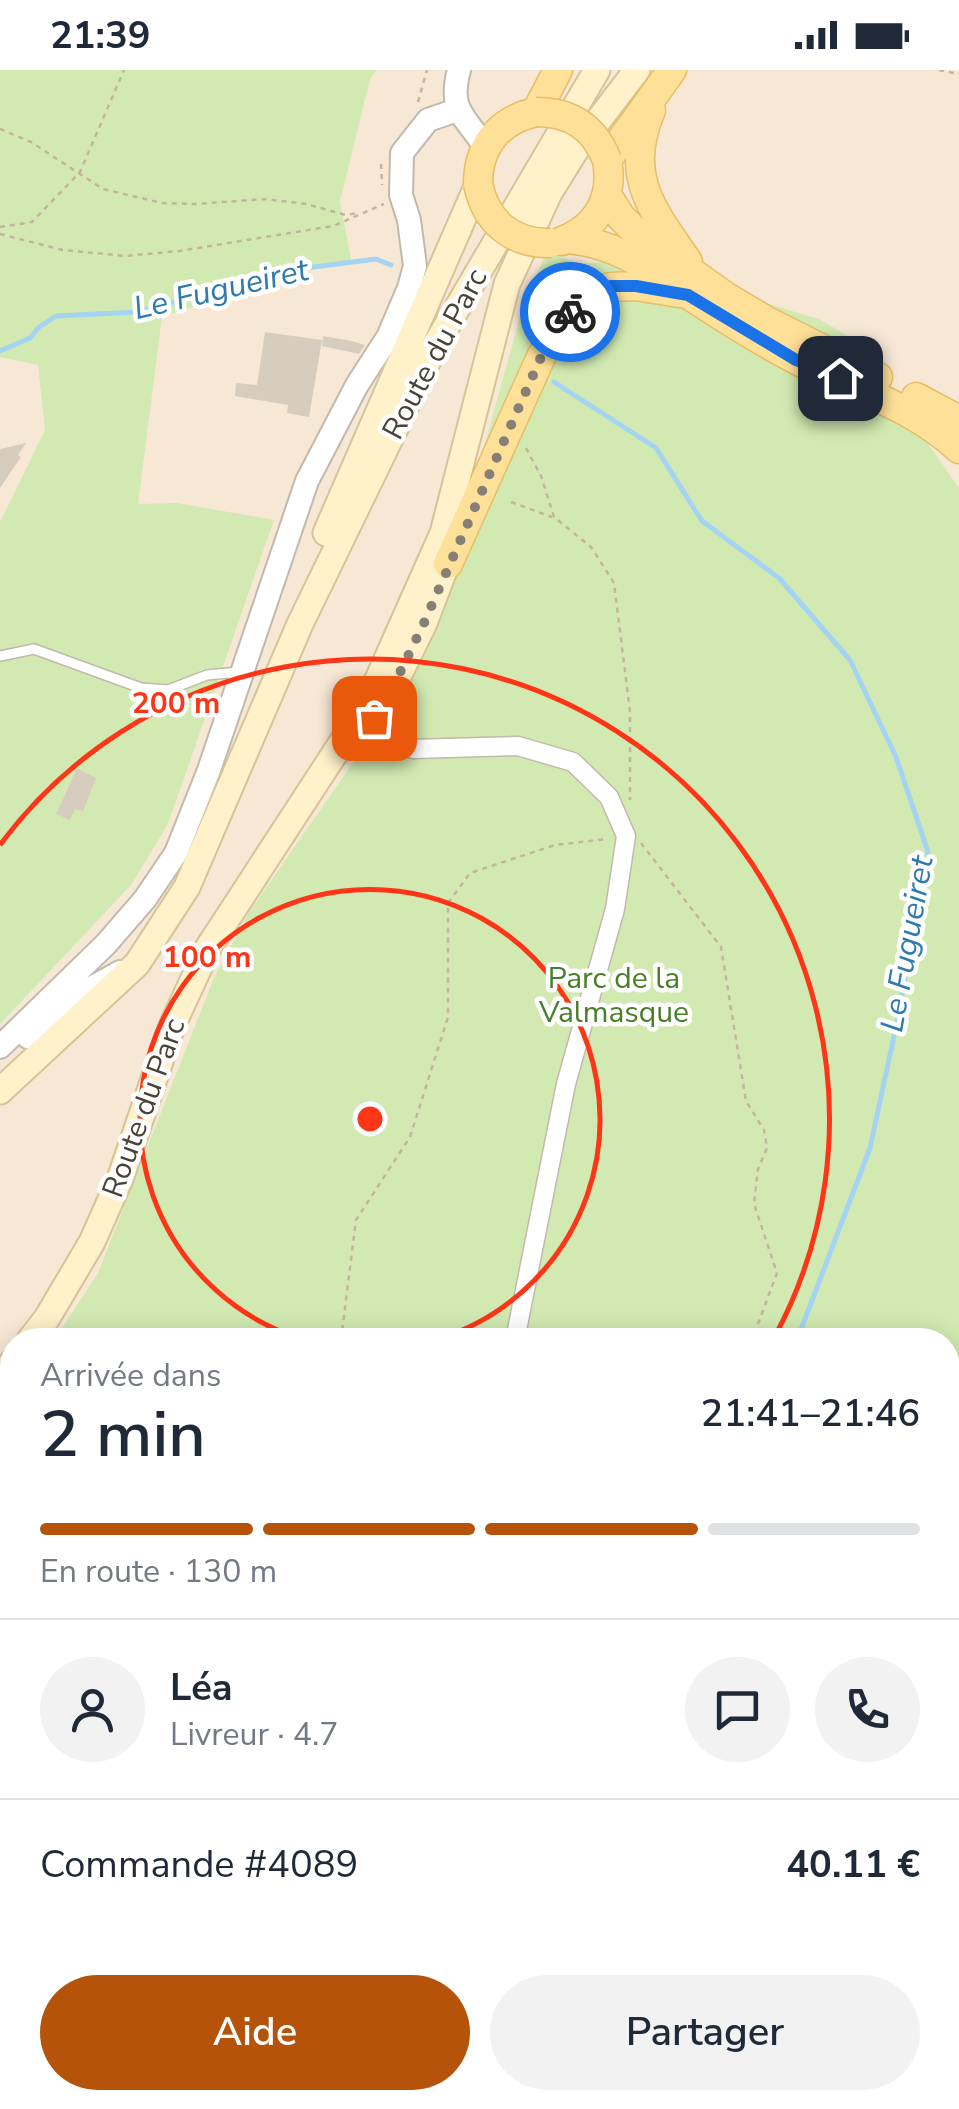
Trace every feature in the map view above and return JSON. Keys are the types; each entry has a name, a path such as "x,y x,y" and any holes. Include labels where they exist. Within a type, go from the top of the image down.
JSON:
{"main road":[{"path":"536,112 558,70"},
{"name":"Route du Parc","path":"0,1092 136,964 188,887 300,624 436,344 597,70"},
{"name":"Route du Parc","path":"38,1328 92,1242 120,1179 172,1026 208,948 367,704 443,533 507,284 538,212 575,151 637,70"},
{"path":"607,160 666,79"},
{"path":"666,79 641,143 639,172 650,204 693,285"},
{"path":"448,564 512,310 525,276 560,241 593,222 607,195 607,160 602,145 581,122 552,112 536,112 512,120 493,137 478,172 486,209 502,229 526,241 560,241 599,243 627,253 959,420"},
{"path":"300,624 325,537 478,184"},
{"path":"607,195 620,218 693,285 796,360 928,423 959,449"},
{"path":"292,821 317,799 336,774 392,689 541,357 570,312 588,295 611,286 693,285"}],"street":[{"path":"459,70 453,97 457,110 493,137"},
{"name":"Route du Parc","path":"0,1047 106,944 160,880 186,830 307,481 388,337 409,288 415,266 409,220 401,195 402,153 428,120 457,110"},
{"path":"413,749 518,746 573,762 609,797 626,836 616,910 566,1084 517,1328"},
{"path":"0,1058 92,987 136,964"}],"lane":[{"path":"0,656 34,650 141,688 168,690 207,674 242,672"}],"path":[{"path":"0,226 32,222 80,172 124,70"},
{"path":"939,70 959,74"},
{"path":"0,129 31,142 103,189 162,203 265,199 346,214 382,204 333,226 126,256 63,250 0,234"},
{"path":"526,448 554,518"},
{"path":"511,502 554,518 591,547 614,583 630,712 626,836"},
{"path":"342,1328 356,1220 410,1136 448,1017 448,903 470,874 555,845 626,836 645,845 721,947 746,1101 764,1130 766,1148 758,1169 754,1204 776,1273 756,1328"}],"shaded area":[{"path":"0,70 959,70 959,1328 0,1328"}],"green space":[{"path":"0,70 377,70 370,79 340,202 352,264 304,271 162,317 138,504 177,503 274,520 168,824 131,885 0,1024 0,522 45,430 38,365 0,357"},
{"name":"Parc de la Valmasque","path":"547,252 581,264 640,259 689,264 769,304 819,319 856,341 959,488 959,1328 62,1328 98,1273 213,980 248,914 364,747 435,625 525,299"}],"building":[{"path":"265,332 322,340 309,417 287,413 288,405 235,396 236,383 257,385"},
{"path":"323,336 365,345 359,354 322,346"},
{"path":"26,443 18,455 21,457 0,488 0,449"},
{"path":"77,768 96,778 83,812 75,809 70,820 56,814"}],"waterway":[{"name":"Le Fugueiret","path":"0,351 30,338 56,316 137,312 306,268 376,259 391,265"},
{"name":"Le Fugueiret","path":"554,382 656,448 702,521 779,578 850,660 896,757 928,852 870,1148 802,1328"}],"way so far":[{"path":"374,718 424,623 541,357 570,312"}],"route":[{"path":"570,312 588,295 611,286 688,295 796,360 840,378"}]}
